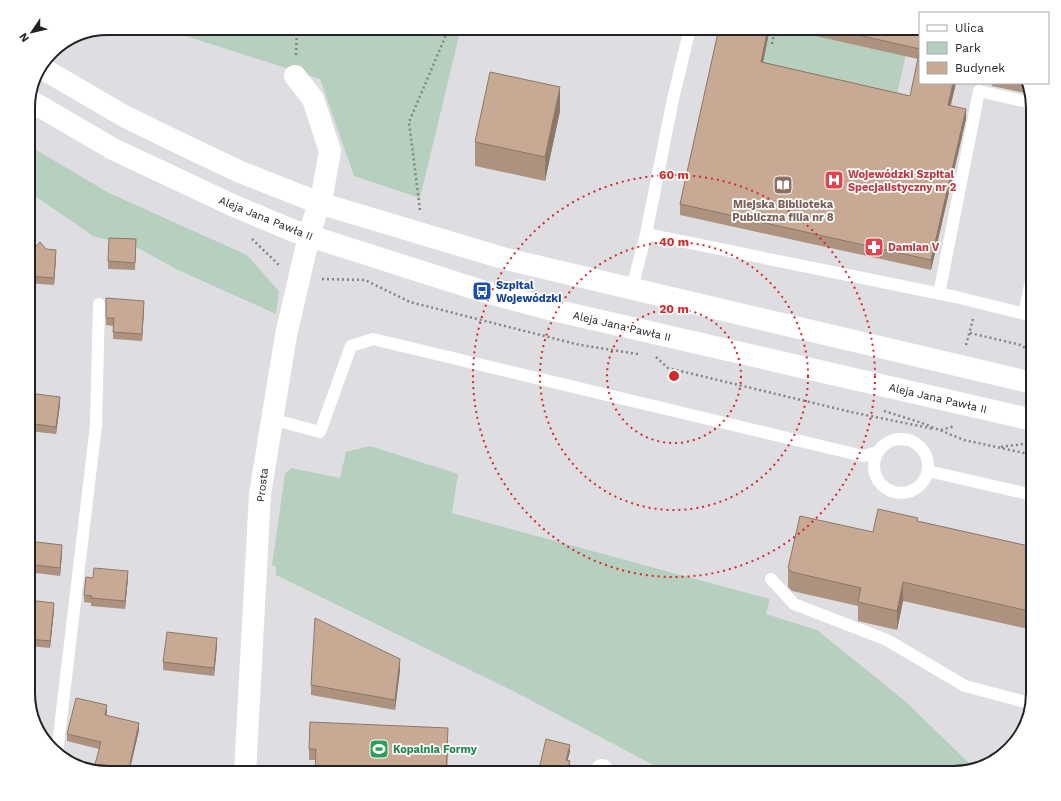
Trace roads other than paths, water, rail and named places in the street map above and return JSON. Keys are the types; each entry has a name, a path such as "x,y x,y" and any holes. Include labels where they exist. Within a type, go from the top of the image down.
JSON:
{"street":[{"path":"46,70 124,116 171,139 238,170 319,203 506,259 1026,381"},
{"name":"Prosta","path":"245,766 260,494 271,419 286,335 309,236 319,203 330,151 313,99 295,76"},
{"name":"Aleja Jana Pawła II","path":"35,104 113,149 232,205 309,236 482,291 549,309 1026,418"}],"lane":[{"path":"632,288 646,234 673,99 688,35"},
{"path":"939,294 979,91 1025,101"},
{"path":"646,234 977,302 1026,314"},
{"path":"58,746 96,426 99,304"},
{"path":"271,419 320,432 351,346 373,339 863,456 878,452 892,441 902,439 911,441 919,446 928,462 928,471 920,486 912,491 904,493 891,491 880,484 876,477 874,468 878,452"},
{"path":"928,471 1026,493"},
{"path":"771,579 794,604 887,640 965,686 1025,703"}],"place":[{"name":"Wojewódzki Szpital Specjalistyczny nr 2","path":"834,180"},
{"name":"Miejska Biblioteka Publiczna filia nr 8","path":"783,185"},
{"name":"Damian V","path":"874,247"},
{"name":"Szpital Wojewódzki","path":"482,291"},
{"name":"Kopalnia Formy","path":"379,749"}]}
